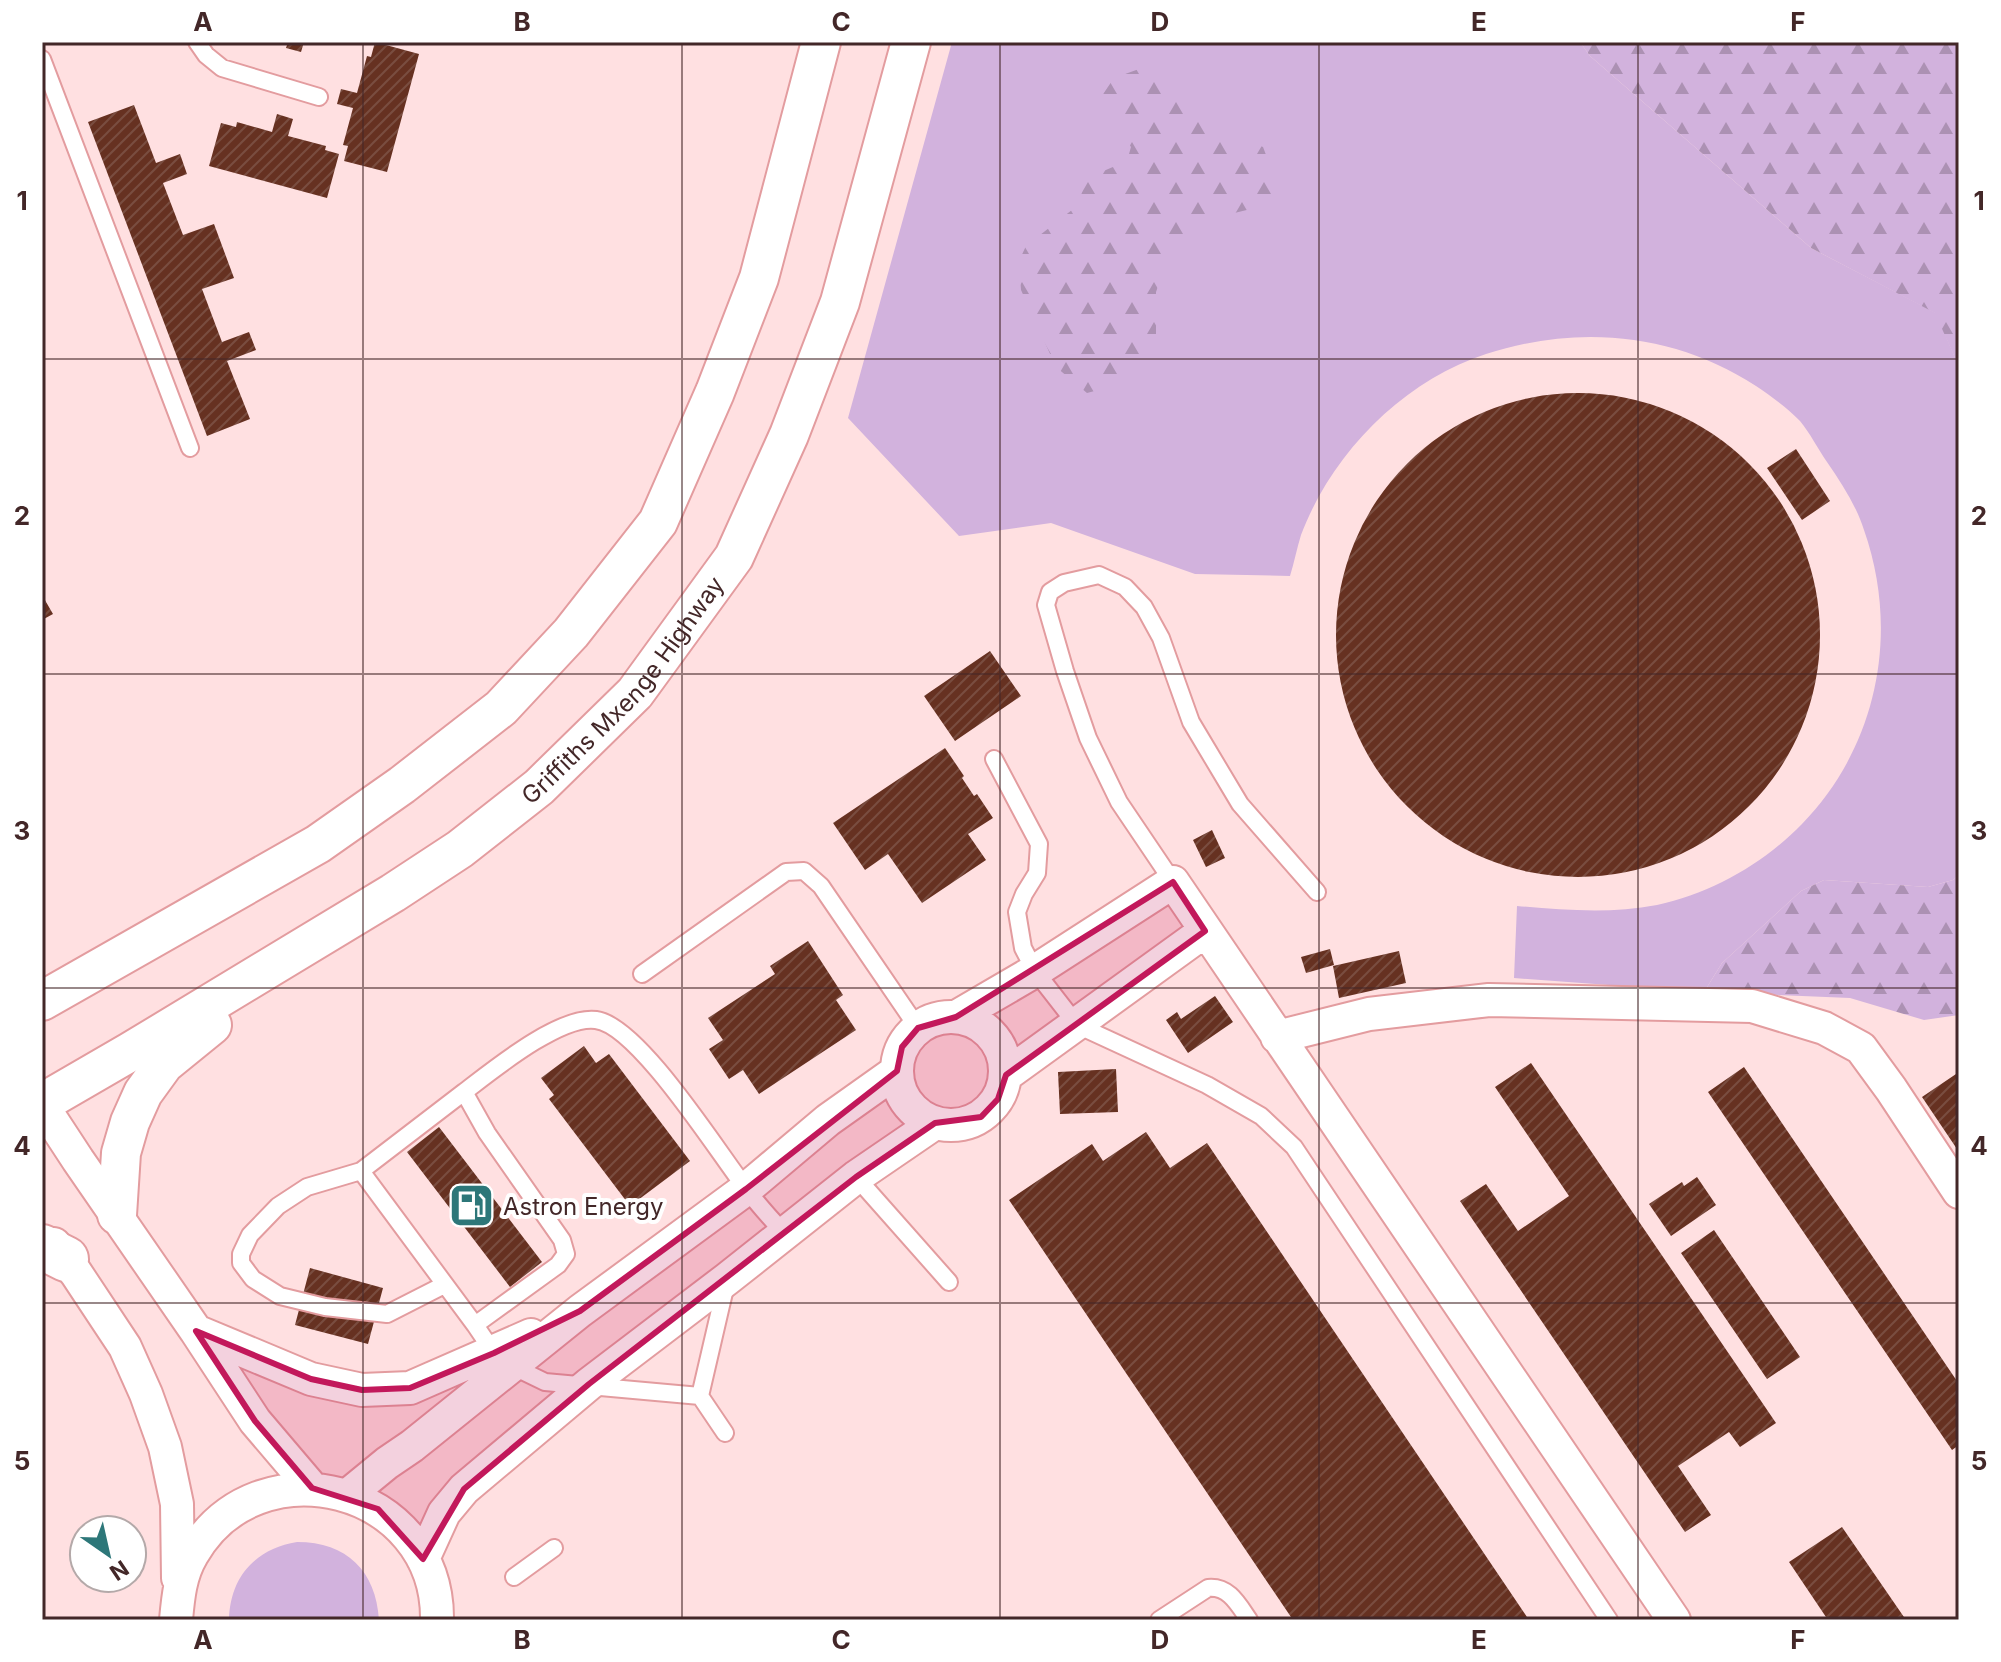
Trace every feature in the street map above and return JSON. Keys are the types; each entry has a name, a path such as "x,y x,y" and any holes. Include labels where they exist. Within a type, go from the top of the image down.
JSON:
{"street":[{"path":"42,1001 318,844 354,819 501,708 571,633 658,522 715,392 759,278 821,42"},
{"name":"Griffiths Mxenge Highway","path":"42,1104 393,893 460,849 539,787 635,693 734,557 789,435 840,302 911,42"},
{"path":"956,1017 983,1027 1001,1048 1006,1075 998,1099 981,1117 958,1125 935,1123 915,1112 901,1094 897,1071 902,1047 918,1028 936,1019 956,1017 1035,971 1173,882 1674,1620"},
{"path":"1006,1075 1205,931"},
{"path":"117,1215 121,1153 130,1122 143,1093 164,1064 319,937"},
{"path":"1277,1037 1369,1014 1489,1000 1752,1006 1824,1028 1861,1048 1959,1192"},
{"path":"348,1495 412,1446 503,1359 580,1311 746,1189 828,1120 897,1071"},
{"path":"42,1104 255,1421 312,1488"},
{"path":"423,1559 444,1513 464,1489 589,1384 856,1177 935,1123"},
{"path":"50,1245 125,1347 165,1447 177,1504 177,1605"},
{"path":"196,1331 311,1379 362,1390 410,1388 503,1359"},
{"path":"177,1605 191,1555 213,1526 254,1500 276,1492 312,1488 348,1495 378,1509 404,1531 423,1559 433,1586 439,1619"}],"lane":[{"path":"197,42 206,55 222,68 319,97"},
{"path":"42,59 190,448"},
{"path":"1173,882 1119,802 1088,738 1046,605 1050,592 1064,583 1099,575 1125,587 1144,607 1161,638 1191,722 1207,750 1240,804 1317,892"},
{"path":"994,759 1039,844 1037,873 1017,912 1023,948 1035,971 1077,1025 1207,1085 1261,1116 1294,1147 1609,1620"},
{"path":"642,974 786,872 804,871 821,886 918,1028"},
{"path":"444,1285 387,1314 325,1307 280,1296 253,1279 241,1263 241,1254 250,1235 278,1206 307,1187 361,1171 506,1061 564,1024 596,1019 618,1028 650,1059 746,1189 785,1234"},
{"path":"464,1092 487,1133 562,1240 566,1254 558,1265 475,1325"},
{"path":"361,1171 444,1285 503,1359 545,1382 700,1396"},
{"path":"856,1177 949,1282"},
{"path":"725,1433 700,1396 727,1279"},
{"path":"514,1577 554,1548"},
{"path":"1164,1616 1208,1588 1217,1587 1234,1598 1249,1620"}],"highlighted area":[{"path":"1173,882 1205,931 1006,1075 998,1099 981,1117 935,1123 856,1177 589,1384 464,1489 423,1559 378,1509 312,1488 255,1421 196,1331 311,1379 362,1390 410,1388 494,1353 580,1311 746,1189 897,1071 902,1047 918,1028 956,1017"}],"green space":[{"path":"952,42 1580,42 1590,56 1811,248 1936,313 1959,367 1959,875 1953,880 1928,887 1824,880 1801,891 1722,963 1704,992 1514,978 1517,906 1622,910 1677,900 1717,885 1771,852 1802,824 1828,793 1849,760 1865,724 1875,686 1880,647 1880,608 1875,569 1857,512 1811,436 1795,416 1756,386 1693,354 1625,339 1591,337 1521,345 1455,366 1399,402 1351,449 1314,505 1301,535 1290,576 1195,574 1051,523 959,536 848,418"},
{"path":"1580,42 1959,42 1959,367 1935,313 1811,248 1590,56"},
{"path":"1139,69 1167,84 1193,117 1263,147 1278,186 1259,207 1218,217 1183,241 1166,263 1156,292 1156,358 1125,383 1087,393 1056,367 1021,290 1019,261 1026,246 1077,206 1087,178 1127,161 1131,147 1099,100 1114,78"},
{"path":"1959,875 1959,1015 1924,1020 1850,998 1704,992 1722,963 1801,891 1824,880 1928,887 1953,880"},
{"path":"297,1542 330,1547 356,1563 372,1587 379,1620 229,1620 234,1591 248,1568 269,1551"}],"building":[{"path":"288,42 304,42 301,52 286,48"},
{"path":"375,42 419,54 387,172 344,161 348,146 343,145 353,108 337,104 341,89 357,93 367,56 371,57"},
{"path":"134,105 156,163 180,154 187,174 163,183 183,235 214,224 234,278 202,289 222,342 249,332 256,350 227,361 250,419 207,436 88,122"},
{"path":"277,114 293,119 288,136 326,146 325,150 339,154 327,198 209,166 221,123 236,127 237,122 272,132"},
{"path":"1578,393 1625,397 1671,411 1713,434 1749,464 1779,500 1802,542 1816,588 1820,635 1816,682 1802,728 1779,770 1749,806 1713,836 1671,859 1625,873 1578,877 1531,873 1485,859 1443,836 1407,806 1377,770 1354,728 1340,682 1336,635 1340,588 1354,542 1377,500 1407,464 1443,434 1485,411 1531,397"},
{"path":"1796,449 1830,501 1802,520 1767,468"},
{"path":"42,595 53,614 42,620"},
{"path":"990,651 1021,696 955,741 924,696"},
{"path":"945,748 974,796 977,794 993,818 968,834 986,860 922,903 888,854 865,870 833,823"},
{"path":"1212,830 1225,858 1206,867 1193,840"},
{"path":"808,941 843,995 836,1000 856,1030 759,1094 743,1070 729,1079 709,1049 723,1040 708,1018 775,974 770,966"},
{"path":"1330,949 1334,965 1306,973 1301,957"},
{"path":"1399,951 1406,983 1339,998 1333,966"},
{"path":"1215,996 1233,1022 1188,1053 1166,1020 1177,1012 1181,1019"},
{"path":"584,1046 596,1063 609,1054 690,1161 630,1206 549,1099 554,1095 541,1078"},
{"path":"1531,1063 1776,1423 1740,1447 1729,1432 1678,1466 1711,1515 1685,1532 1460,1201 1486,1184 1518,1231 1569,1196 1495,1087"},
{"path":"1744,1067 1959,1384 1959,1445 1952,1450 1708,1092"},
{"path":"1116,1069 1118,1112 1060,1114 1058,1072"},
{"path":"1959,1072 1959,1152 1922,1097"},
{"path":"439,1127 542,1262 510,1287 407,1152"},
{"path":"1146,1132 1170,1168 1207,1143 1529,1620 1293,1620 1009,1200 1092,1144 1103,1161"},
{"path":"1697,1177 1716,1205 1671,1236 1649,1204 1682,1182 1684,1186"},
{"path":"1714,1230 1800,1357 1767,1379 1681,1253"},
{"path":"310,1268 383,1288 368,1344 295,1325"},
{"path":"1842,1527 1906,1620 1828,1620 1789,1562"}],"place":[{"name":"Astron Energy","path":"472,1206"}]}
